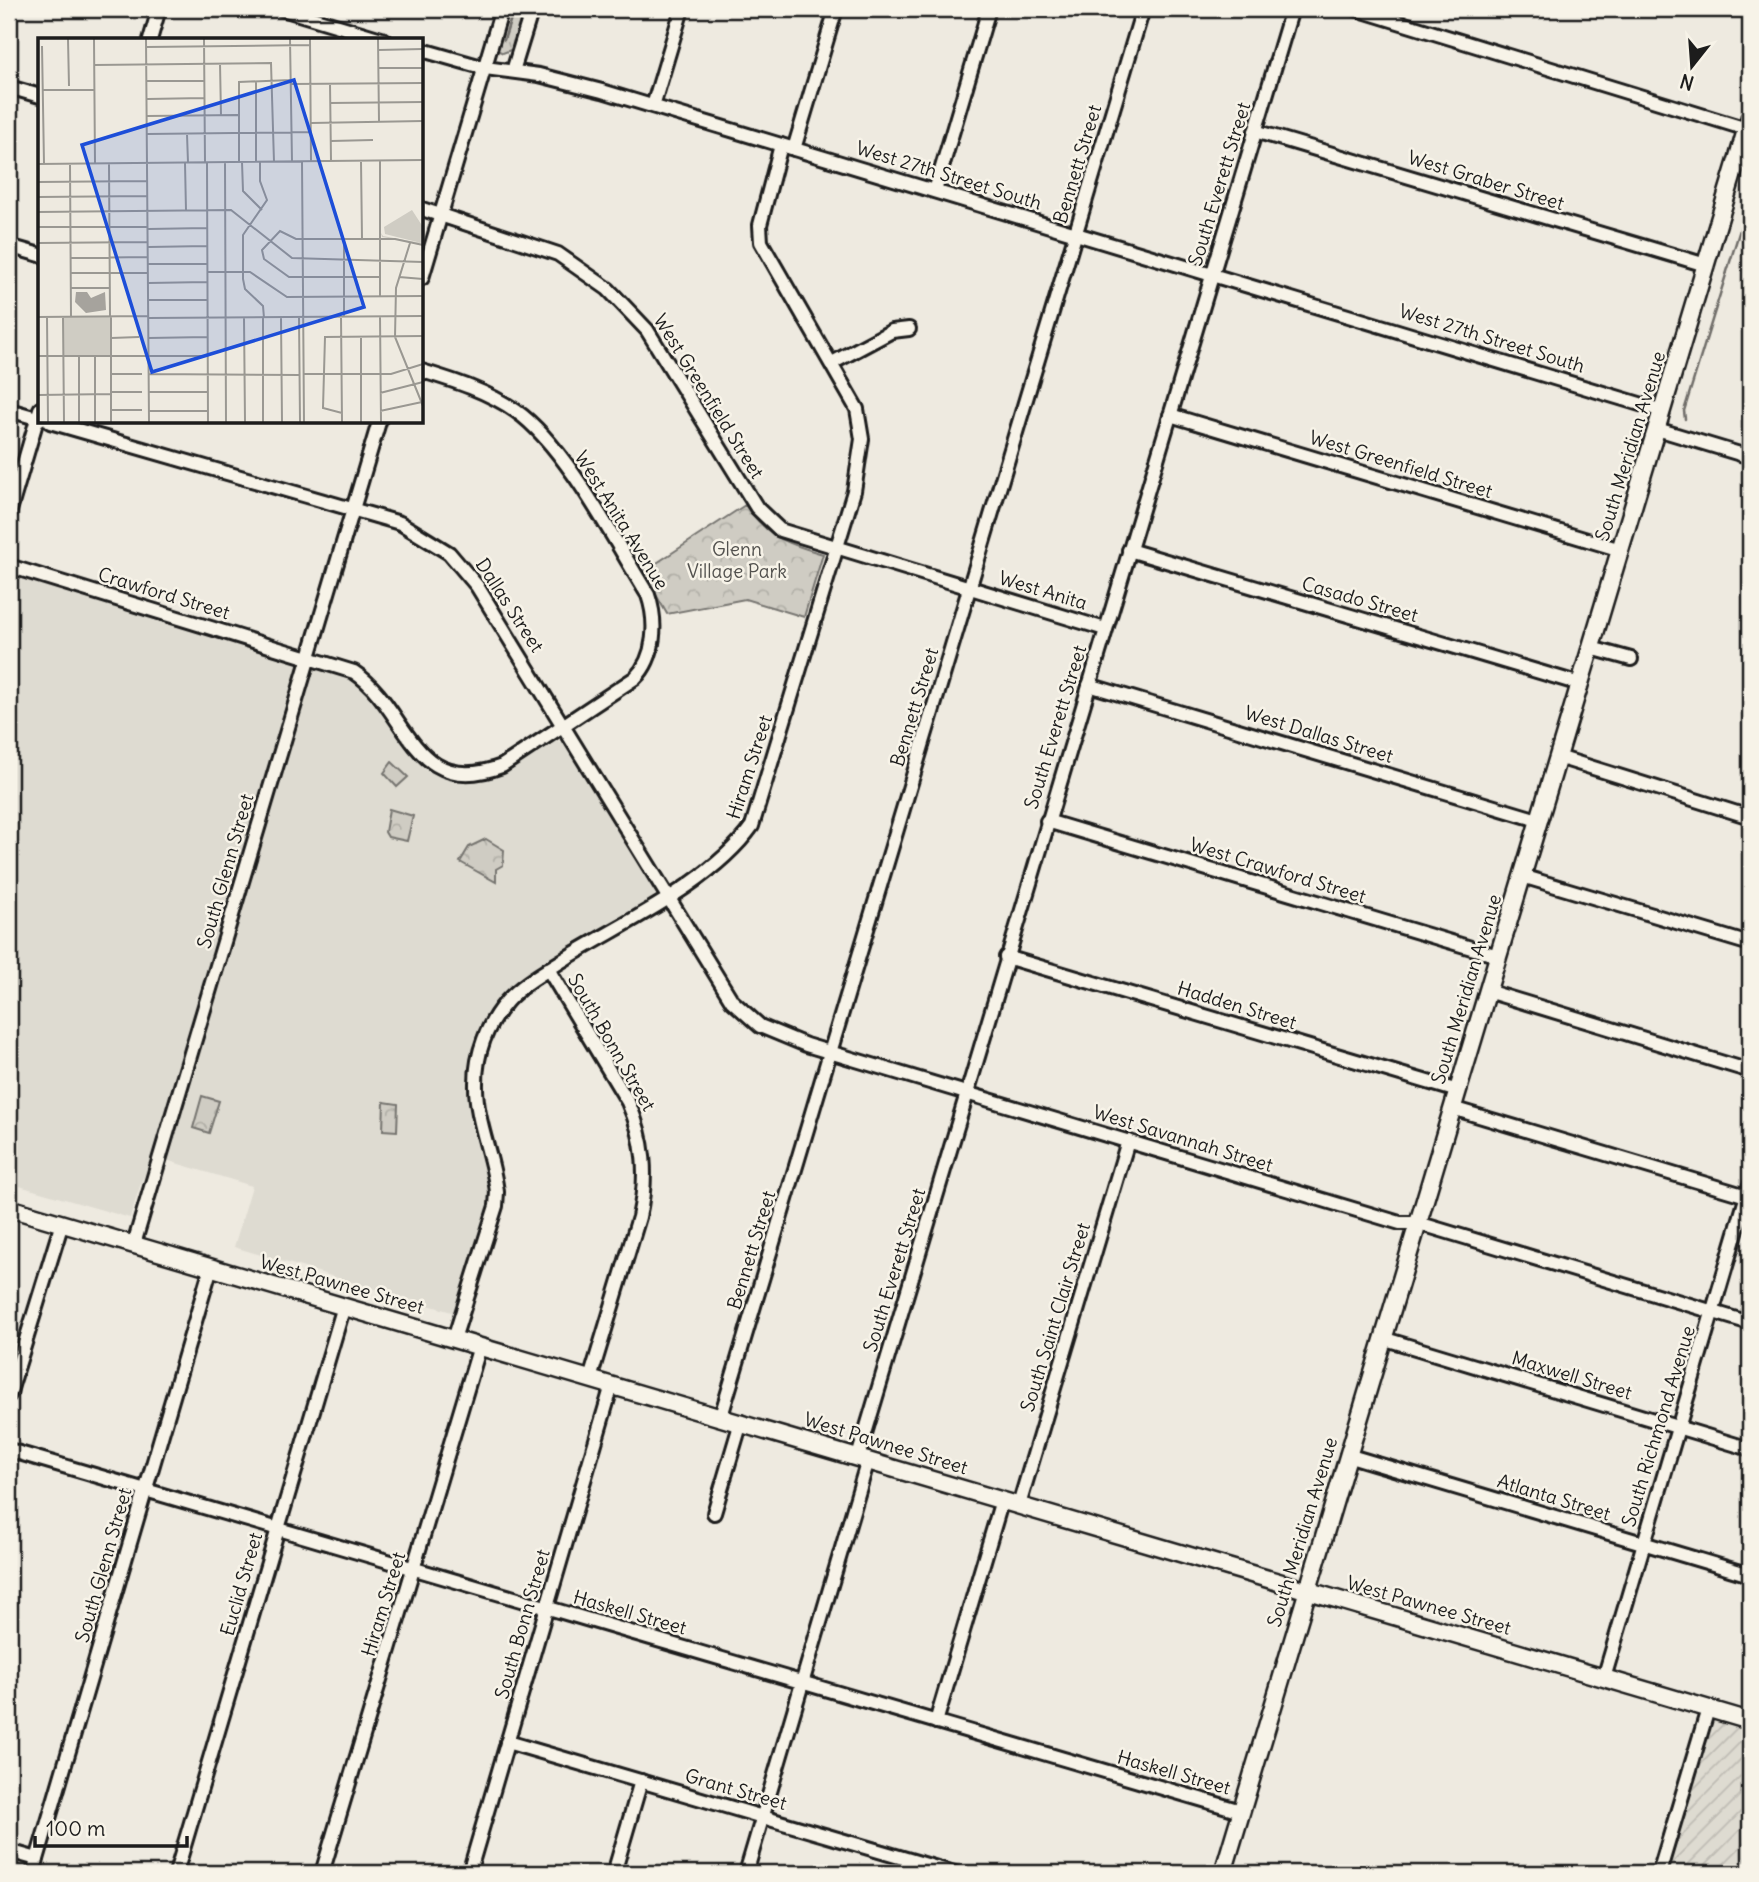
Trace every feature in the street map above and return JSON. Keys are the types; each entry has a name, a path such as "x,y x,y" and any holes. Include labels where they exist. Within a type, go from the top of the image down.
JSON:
{"main road":[{"name":"South Meridian Avenue","path":"1223,1873 1346,1455 1749,125"},
{"name":"West Pawnee Street","path":"9,1208 1750,1721"}],"street":[{"path":"151,38 159,9"},
{"path":"282,9 378,38"},
{"path":"424,271 502,9"},
{"path":"513,71 532,9"},
{"path":"653,106 682,9"},
{"name":"Hiram Street","path":"454,1339 496,1206 497,1192 476,1086 480,1048 508,1000 548,969 720,863 752,826 854,491 862,439 857,409 761,242 760,225 835,9"},
{"path":"935,191 989,9"},
{"name":"Bennett Street","path":"721,1416 1143,9"},
{"name":"South Everett Street","path":"746,1873 1006,957 1292,9"},
{"path":"1356,9 1749,125"},
{"name":"West 27th Street South","path":"424,51 485,68 513,71 592,88 1663,411"},
{"path":"9,87 38,95"},
{"name":"West Graber Street","path":"1255,131 1706,265"},
{"name":"West Greenfield Street","path":"424,210 558,254 608,289 647,330 757,508 780,530 970,588"},
{"path":"9,246 38,254"},
{"path":"832,363 892,331 909,329"},
{"name":"West Anita Avenue","path":"424,372 475,388 501,401 545,437 648,595 654,610 654,624 643,671 563,727"},
{"name":"Dallas Street","path":"9,410 38,416"},
{"name":"West Greenfield Street","path":"1170,415 1621,550"},
{"path":"9,514 40,424"},
{"name":"Dallas Street","path":"66,424 415,530 460,564 485,598 668,897"},
{"name":"South Glenn Street","path":"134,1244 378,424"},
{"path":"1657,429 1750,457"},
{"name":"Casado Street","path":"1129,550 1580,684"},
{"name":"Crawford Street","path":"9,566 308,657"},
{"name":"West Anita","path":"970,588 1105,629"},
{"path":"1591,648 1631,659"},
{"path":"308,657 364,678 380,696 417,751 442,766 479,773 502,766 563,727"},
{"name":"West Dallas Street","path":"1089,685 1538,820"},
{"path":"1558,757 1750,817"},
{"name":"West Crawford Street","path":"1047,821 1498,956"},
{"path":"1522,876 1750,944"},
{"name":"West Savannah Street","path":"668,897 740,1008 760,1026 778,1035 1400,1223 1418,1223 1750,1323"},
{"name":"Hadden Street","path":"1006,957 1458,1091"},
{"name":"South Bonn Street","path":"548,969 628,1102 638,1125 644,1158 644,1192 639,1217 590,1379"},
{"path":"1487,991 1750,1071"},
{"path":"1452,1108 1749,1192"},
{"name":"South Saint Clair Street","path":"936,1722 1128,1141"},
{"name":"South Richmond Avenue","path":"1604,1678 1749,1192"},
{"path":"9,1395 62,1223"},
{"name":"South Glenn Street","path":"33,1873 211,1267"},
{"name":"Euclid Street","path":"176,1873 344,1307"},
{"name":"Maxwell Street","path":"1382,1338 1750,1449"},
{"name":"Hiram Street","path":"322,1873 480,1346"},
{"name":"South Bonn Street","path":"469,1873 612,1385"},
{"path":"714,1513 741,1422"},
{"name":"Haskell Street","path":"9,1450 1241,1811"},
{"name":"Atlanta Street","path":"1346,1455 1750,1575"},
{"path":"1659,1873 1708,1709"},
{"name":"Grant Street","path":"508,1742 954,1873"},
{"path":"614,1873 641,1781"},
{"path":"9,1851 37,1859"}],"shaded area":[{"path":"9,575 294,660 300,668 154,1159 142,1180 130,1218 9,1183"},
{"path":"323,668 357,680 378,700 399,736 418,758 431,767 467,779 500,774 554,741 565,743 656,891 653,900 509,989 487,1017 471,1060 469,1096 489,1183 489,1201 455,1313 234,1247 252,1186 166,1160 314,671"},
{"path":"1708,1709 1750,1721 1750,1873 1660,1873"}],"green space":[{"path":"505,9 525,9 513,49 503,53 497,50 495,43"},
{"name":"Glenn Village Park","path":"745,505 770,532 798,546 823,554 804,617 745,599 667,614 643,572"},
{"path":"392,762 408,777 397,787 384,773"},
{"path":"389,809 413,816 407,841 388,837 385,832"},
{"path":"486,839 504,850 503,865 496,869 496,882 460,862 469,847"},
{"path":"202,1096 219,1101 209,1133 193,1128"},
{"path":"384,1102 398,1104 397,1131 383,1130"}],"waterway":[{"path":"504,40 514,9"},
{"path":"1685,419 1684,411 1750,197"}]}
